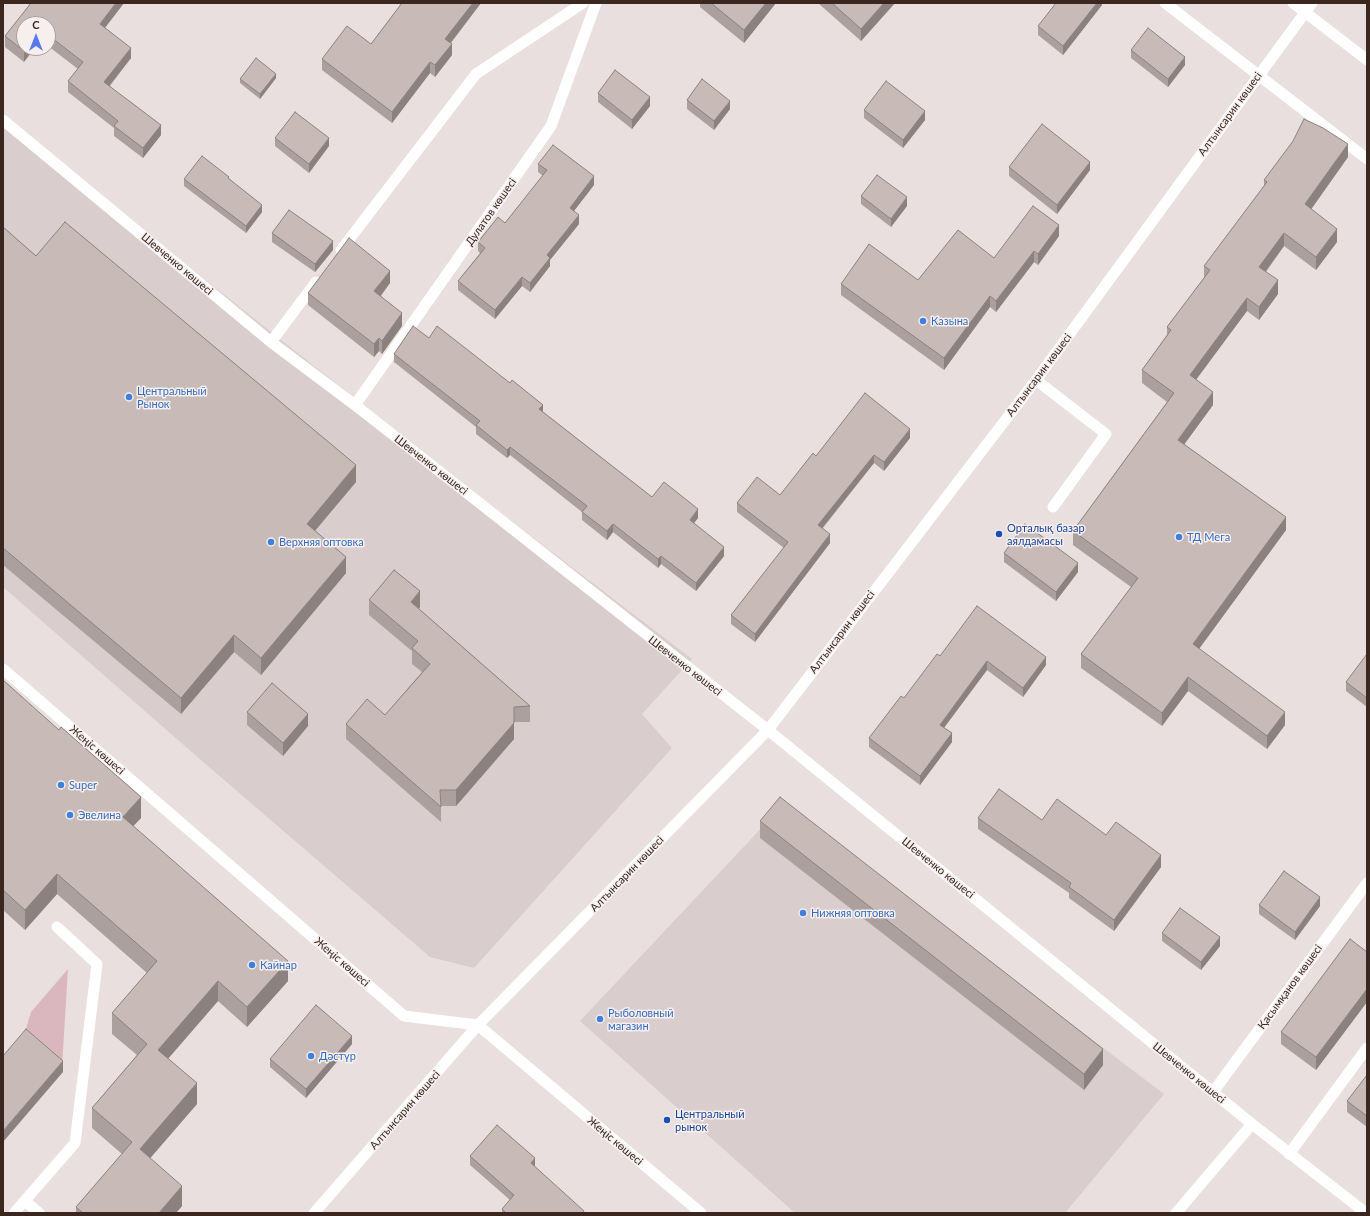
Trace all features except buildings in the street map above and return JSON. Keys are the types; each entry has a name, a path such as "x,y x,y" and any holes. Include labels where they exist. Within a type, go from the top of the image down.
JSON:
{"street":[{"path":"333,261 476,74 583,3"},
{"name":"Дулатов көшесі","path":"355,406 551,126 596,3"},
{"path":"1165,3 1367,159"},
{"path":"1293,3 1367,60"},
{"name":"Алтынсарин көшесі","path":"314,1213 478,1025 768,730 1036,380 1312,3"},
{"name":"Шевченко көшесі","path":"3,120 271,342 355,406 768,730 1212,1092 1366,1213"},
{"path":"271,342 323,273"},
{"path":"1036,380 1106,434 1053,507"},
{"name":"Жеңіс көшесі","path":"3,668 404,1016 478,1025 701,1213"},
{"name":"Қасымқанов көшесі","path":"1212,1092 1367,883"},
{"path":"14,1213 75,1143 97,964 57,927"},
{"path":"1289,1154 1367,1048"},
{"path":"1176,1213 1252,1124"},
{"path":"25,1201 39,1213"}],"shaded area":[{"name":"Верхняя оптовка","path":"3,120 480,497 692,659 642,714 672,748 474,968 430,957 3,587"},
{"name":"Нижняя оптовка","path":"783,805 1164,1094 1065,1213 795,1213 580,1021"},
{"path":"68,969 62,1067 25,1032 31,1012"}],"place":[{"name":"Казына","path":"923,321"},
{"name":"Центральный Рынок","path":"129,397"},
{"name":"Орталық базар аялдамасы","path":"999,534"},
{"name":"ТД Мега","path":"1179,537"},
{"name":"Верхняя оптовка","path":"271,542"},
{"name":"Super","path":"61,785"},
{"name":"Эвелина","path":"70,815"},
{"name":"Нижняя оптовка","path":"803,913"},
{"name":"Кайнар","path":"252,965"},
{"name":"Рыболовный магазин","path":"600,1019"},
{"name":"Дәстүр","path":"311,1056"},
{"name":"Центральный рынок","path":"667,1120"}]}
